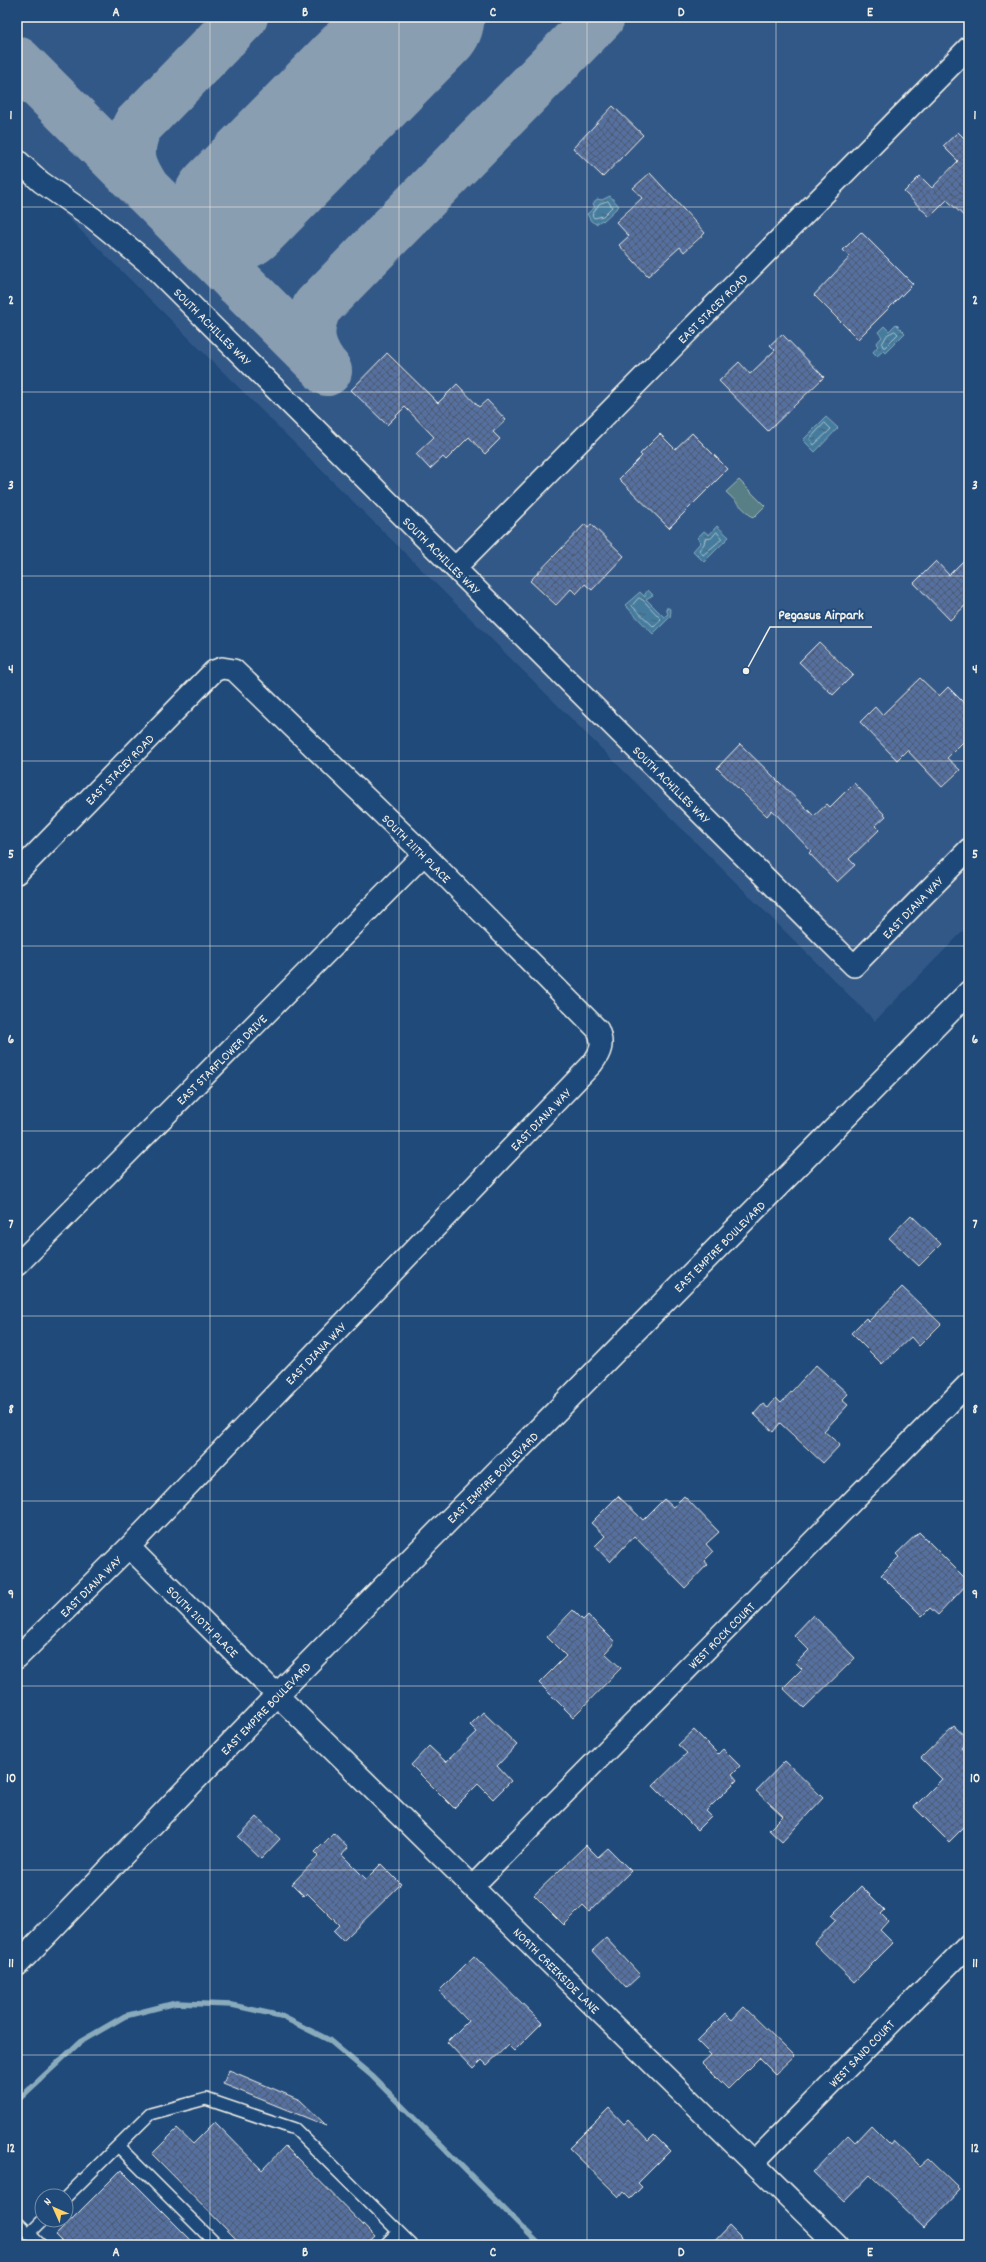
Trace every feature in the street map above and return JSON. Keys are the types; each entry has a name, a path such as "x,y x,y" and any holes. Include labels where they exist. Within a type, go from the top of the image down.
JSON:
{"street":[{"name":"EAST STACEY ROAD","path":"455,568 969,47"},
{"name":"SOUTH ACHILLES WAY","path":"17,160 40,182 93,218 154,267 854,966"},
{"name":"EAST STACEY ROAD","path":"17,872 214,671 222,668"},
{"name":"SOUTH 211TH PLACE","path":"222,668 234,670 244,678 424,854 598,1030 602,1040"},
{"name":"EAST DIANA WAY","path":"854,966 969,849"},
{"name":"EAST STARFLOWER DRIVE","path":"17,1265 424,854"},
{"name":"EAST EMPIRE BOULEVARD","path":"17,1965 277,1695 969,992"},
{"name":"EAST DIANA WAY","path":"17,1658 129,1547 592,1064 600,1052 602,1040"},
{"name":"WEST ROCK COURT","path":"473,1886 969,1383"},
{"name":"SOUTH 210TH PLACE","path":"129,1547 277,1695"},
{"name":"NORTH CREEKSIDE LANE","path":"277,1695 837,2245"},
{"name":"WEST SAND COURT","path":"754,2163 969,1944"}],"lane":[{"path":"74,2189 150,2114 206,2099 295,2129 412,2245"},
{"path":"118,2146 217,2245"},
{"path":"17,2222 41,2245"},
{"path":"29,2234 35,2228"},
{"path":"385,2245 398,2232"}],"shaded area":[{"path":"17,17 969,17 969,925 875,1021 17,167"}],"green space":[{"path":"739,480 765,506 753,518 726,492"}],"water":[{"path":"610,196 619,206 603,221 602,220 596,224 591,221 587,214 595,207 593,204 597,199 602,200"},
{"path":"896,324 905,333 885,353 883,351 877,356 873,352 878,346 876,344 882,337 878,332 884,326 889,331"},
{"path":"826,417 838,428 815,452 803,440"},
{"path":"717,526 729,537 704,562 693,551 701,542 697,538 704,531 709,535"},
{"path":"648,590 653,595 646,599 664,617 668,614 666,608 669,608 671,611 670,617 653,634 625,605 640,592 645,597"}],"building":[{"path":"613,106 643,135 603,177 573,148"},
{"path":"958,132 969,143 969,221 947,200 930,217 904,192 920,176 932,188 958,161 943,146"},
{"path":"650,173 705,233 684,252 680,247 648,276 619,245 629,236 616,222 642,198 633,188"},
{"path":"861,232 913,284 858,339 814,295 850,257 843,250"},
{"path":"782,334 824,377 768,431 719,381 739,362 750,374 775,350 770,345"},
{"path":"387,353 438,403 457,384 479,407 487,400 506,420 493,432 500,439 485,454 469,437 446,460 443,457 430,469 416,454 434,437 405,407 387,425 351,390"},
{"path":"692,433 728,469 669,528 619,479 642,456 640,454 660,434 675,449"},
{"path":"585,524 588,528 591,524 624,556 592,590 585,584 576,594 571,589 556,605 530,581"},
{"path":"969,555 969,602 950,620 914,583 936,561 949,575"},
{"path":"819,642 853,675 833,695 799,662"},
{"path":"920,678 939,696 948,687 969,708 969,736 947,758 960,770 942,787 907,750 897,760 860,722 875,707 882,715"},
{"path":"740,744 814,816 827,804 830,807 854,783 886,816 875,826 879,830 849,859 855,865 837,882 809,853 811,851 772,810 767,816 717,768"},
{"path":"911,1215 941,1244 919,1266 889,1238"},
{"path":"902,1287 941,1324 919,1346 911,1337 882,1364 851,1333 866,1318 869,1321"},
{"path":"816,1365 848,1394 842,1400 848,1405 824,1431 840,1445 823,1463 780,1423 773,1432 754,1414 763,1404 768,1408 776,1398 781,1403"},
{"path":"618,1496 643,1520 664,1499 673,1507 684,1496 719,1532 706,1544 713,1552 704,1561 707,1565 685,1588 634,1536 610,1562 595,1546 605,1536 591,1523"},
{"path":"919,1532 969,1582 938,1615 930,1608 922,1616 881,1575 899,1557 896,1554"},
{"path":"573,1610 583,1620 588,1615 615,1642 605,1653 621,1668 573,1717 539,1683 566,1656 547,1637"},
{"path":"813,1615 855,1658 804,1708 783,1688 802,1669 796,1663 809,1650 794,1635"},
{"path":"483,1712 517,1745 497,1766 511,1781 493,1799 478,1784 454,1808 411,1765 429,1746 446,1762 477,1732 470,1725"},
{"path":"954,1726 969,1740 961,1748 969,1756 969,1822 949,1842 914,1807 942,1779 921,1758"},
{"path":"694,1730 718,1754 723,1749 740,1766 732,1774 737,1780 706,1811 711,1816 697,1830 653,1786 687,1753 678,1745"},
{"path":"785,1761 823,1798 782,1842 769,1830 783,1816 756,1791"},
{"path":"257,1817 280,1839 261,1859 238,1837"},
{"path":"334,1833 348,1848 342,1855 366,1879 381,1864 401,1884 343,1941 333,1931 339,1925 307,1893 304,1896 292,1884 319,1856 315,1852"},
{"path":"586,1845 598,1857 608,1848 631,1871 589,1912 583,1906 564,1925 534,1895"},
{"path":"861,1886 885,1910 881,1914 888,1921 880,1930 893,1943 854,1982 814,1943 836,1920 831,1916"},
{"path":"606,1938 640,1975 626,1988 592,1951"},
{"path":"474,1956 542,2023 514,2051 508,2045 487,2065 482,2060 473,2069 447,2042 468,2021 439,1991"},
{"path":"744,2007 794,2056 775,2074 759,2058 728,2089 702,2063 711,2055 697,2041 725,2013 732,2020"},
{"path":"229,2070 300,2100 327,2126 223,2084"},
{"path":"609,2108 624,2124 628,2120 648,2141 654,2135 670,2151 638,2183 642,2187 630,2199 623,2192 619,2197 569,2148"},
{"path":"215,2122 262,2170 285,2146 375,2237 367,2245 242,2245 152,2154 177,2129 193,2144"},
{"path":"871,2125 891,2145 894,2141 920,2166 928,2159 960,2190 924,2227 870,2175 844,2202 813,2172 848,2135 855,2142"},
{"path":"121,2170 196,2245 66,2245 56,2235 63,2228 74,2228 74,2217"},
{"path":"729,2226 748,2245 711,2245"}],"waterway":[{"path":"17,2101 80,2042 125,2016 176,2003 232,2005 281,2016 329,2040 372,2076 540,2245"}],"taxiway":[{"path":"146,190 136,173 131,159 132,144 137,126 243,17"},
{"path":"327,371 313,348 311,340 311,325 317,307 600,17"},
{"path":"17,61 326,369"},
{"path":"233,209 227,218 224,227 222,245 227,263 237,281"}],"runway":[{"path":"233,209 422,17"}],"place":[{"name":"Pegasus Airpark","path":"746,671"}]}
